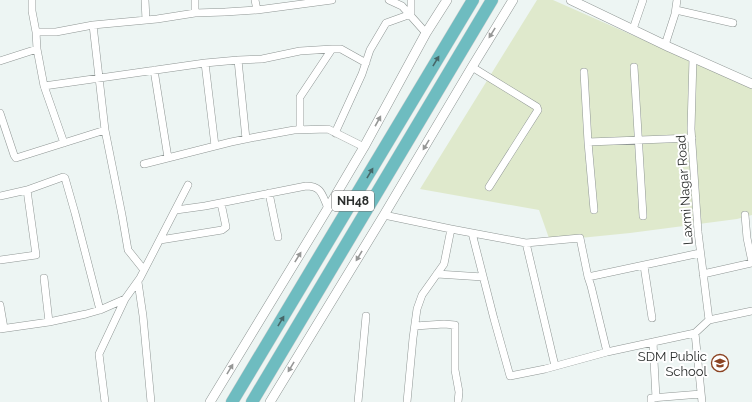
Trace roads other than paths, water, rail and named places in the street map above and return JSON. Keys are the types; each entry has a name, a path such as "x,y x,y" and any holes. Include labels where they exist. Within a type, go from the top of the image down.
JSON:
{"highway":[{"name":"NH48","path":"232,402 473,0"},
{"name":"NH48","path":"252,402 491,1"}],"street":[{"path":"32,0 37,49 44,86 64,143"},
{"path":"145,0 146,20"},
{"path":"195,0 195,13"},
{"path":"256,0 257,10"},
{"path":"36,32 56,32 93,25 146,20 195,13 257,10 308,1 332,0"},
{"path":"389,0 402,6 426,33"},
{"path":"410,14 411,0"},
{"path":"210,402 364,147 426,33 447,0"},
{"path":"270,402 513,0"},
{"path":"571,0 693,58 752,84"},
{"path":"632,29 643,0"},
{"path":"665,45 676,10 677,0"},
{"path":"676,10 733,23"},
{"path":"335,133 362,74 370,50 386,23 410,14"},
{"path":"93,25 105,130 128,250 144,270"},
{"path":"0,61 37,49"},
{"path":"44,86 205,63 262,59 300,51 332,49 341,50 366,64"},
{"path":"300,130 300,97 332,49"},
{"name":"Laxmi Nagar Road","path":"693,58 692,138 698,232 709,320"},
{"path":"238,60 246,139"},
{"path":"205,63 215,146"},
{"path":"472,67 538,107 538,110 489,187"},
{"path":"634,67 643,216"},
{"path":"154,70 168,158"},
{"path":"584,72 594,210"},
{"path":"0,113 16,158 105,130"},
{"path":"144,164 215,146 294,130 328,129 364,147"},
{"path":"588,142 692,138"},
{"path":"0,196 27,190 63,177 65,178 100,310"},
{"path":"105,402 99,354 125,299 138,282 188,185"},
{"path":"176,210 205,206 306,186 312,186 319,189 328,208"},
{"path":"0,260 36,255 27,190"},
{"path":"269,193 278,237"},
{"path":"160,240 222,230 226,227 221,203"},
{"path":"384,215 526,243 580,238 588,277 607,352"},
{"path":"703,274 752,262 747,238 745,215"},
{"path":"407,402 417,308 422,295 444,264 451,229"},
{"path":"472,233 510,376 607,352 695,333 709,320 752,311"},
{"path":"526,243 555,366"},
{"path":"588,277 700,253"},
{"path":"644,266 652,318"},
{"path":"437,274 483,277"},
{"path":"44,278 49,322"},
{"path":"138,282 143,316 151,402"},
{"path":"0,305 2,329 49,322 100,310 125,299"},
{"path":"358,402 366,316"},
{"path":"415,326 444,324 455,325 455,370 458,402"},
{"path":"695,333 702,402"},
{"path":"653,342 654,400 701,394"}],"place":[{"name":"SDM Public School","path":"720,363"}]}
